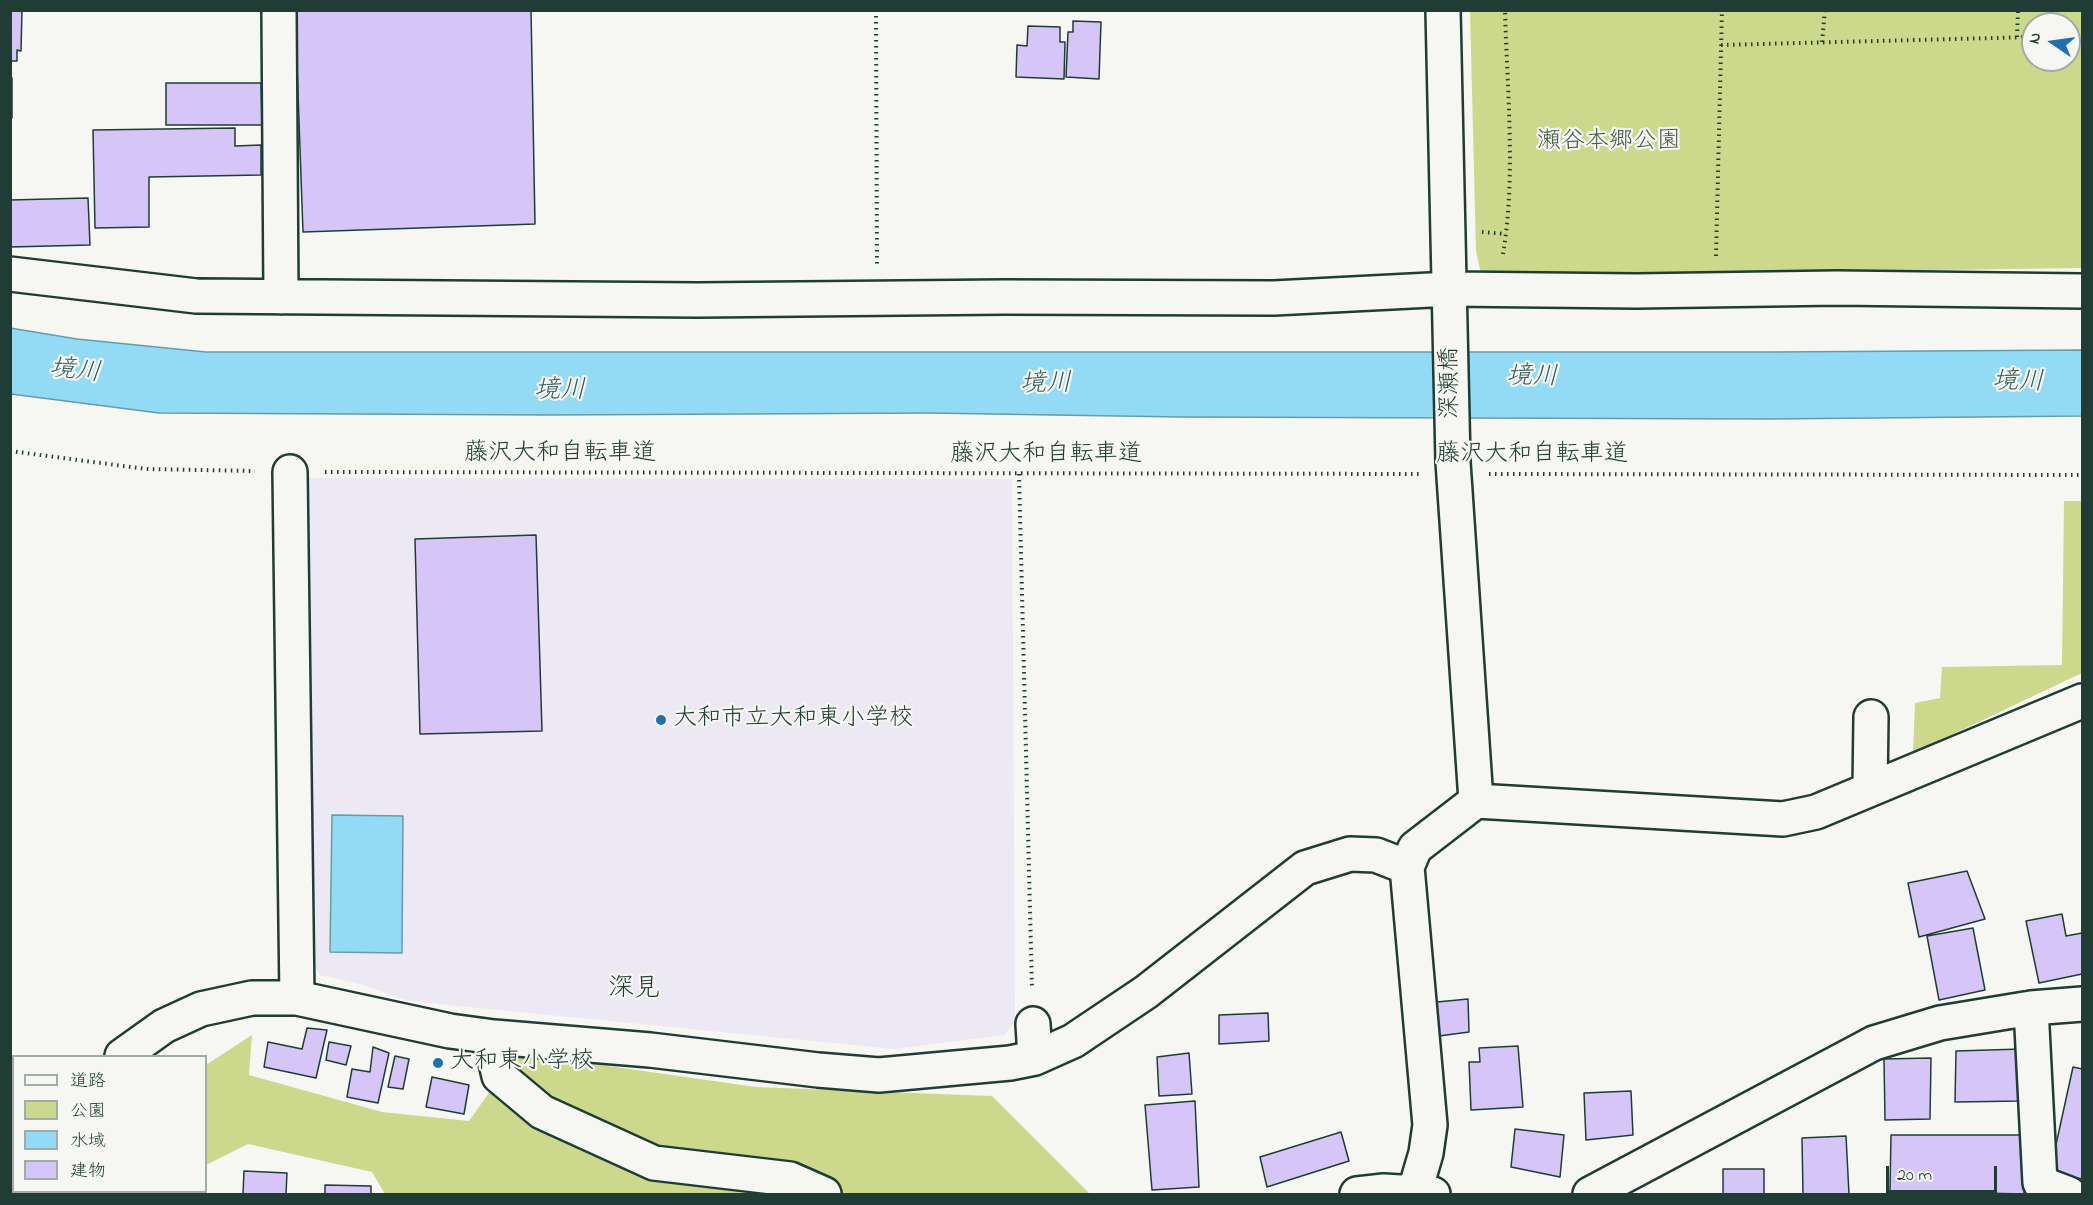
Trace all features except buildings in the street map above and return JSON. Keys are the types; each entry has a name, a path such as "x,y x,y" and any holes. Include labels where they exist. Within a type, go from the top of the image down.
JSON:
{"street":[{"path":"279,10 280,297"},
{"name":"深瀬橋","path":"1443,10 1453,468 1476,801"},
{"path":"10,274 196,296 280,297 698,300 1450,296 1496,290 1837,288 2082,291"},
{"path":"290,472 297,998"},
{"path":"1357,1194 1384,1191 1421,1194 1430,1125 1407,867 1415,848 1476,801 1783,819 1816,812 2082,700"},
{"path":"1870,789 1871,717"},
{"path":"123,1055 164,1026 201,1009 252,998 297,998 450,1031 494,1037 650,1050 818,1070 879,1075 1010,1063 1035,1058 1073,1041 1146,993 1305,868 1350,854 1376,855 1407,867"},
{"path":"1590,1194 1623,1186 1874,1043 1940,1023 2031,1008 2082,1004"},
{"path":"2031,1008 2040,1183 2069,1194"},
{"path":"1033,1024 1035,1058"},
{"path":"494,1037 495,1059 499,1076 542,1112 654,1163 790,1179 824,1194"}],"path":[{"path":"876,10 877,298"},
{"path":"1496,290 1508,225 1509,135 1505,10"},
{"path":"1718,219 1722,10"},
{"path":"1822,42 1825,10"},
{"path":"2017,37 2018,10"},
{"path":"1721,45 2021,37"},
{"name":"藤沢大和自転車道","path":"10,451 146,468 290,472 1019,474 1453,468 2082,475"},
{"path":"1019,474 1033,1024"}],"shaded area":[{"name":"大和市立大和東小学校","path":"306,478 1012,479 1015,1021 1004,1035 894,1049 408,1001 364,985 320,975 310,962"}],"green space":[{"name":"瀬谷本郷公園","path":"1470,11 2082,11 2082,268 1482,278 1476,251"},
{"path":"2064,501 2082,501 2082,673 1913,753 1915,703 1940,698 1942,667 2062,665"},
{"path":"252,1035 249,1075 382,1112 469,1121 517,1053 756,1087 992,1096 1090,1194 385,1194 372,1172 248,1144 207,1164 207,1064"},
{"path":"12,1192 206,1194 11,1194"}],"water":[{"name":"境川","path":"10,328 77,339 206,352 2082,350 2082,416 1768,419 1181,417 929,413 550,415 159,413 11,394"},
{"path":"332,815 403,816 402,953 330,952"}],"place":[{"name":"大和市立大和東小学校","path":"661,720"},
{"name":"大和東小学校","path":"438,1063"}],"district":[{"name":"深見","path":"634,991"}]}
